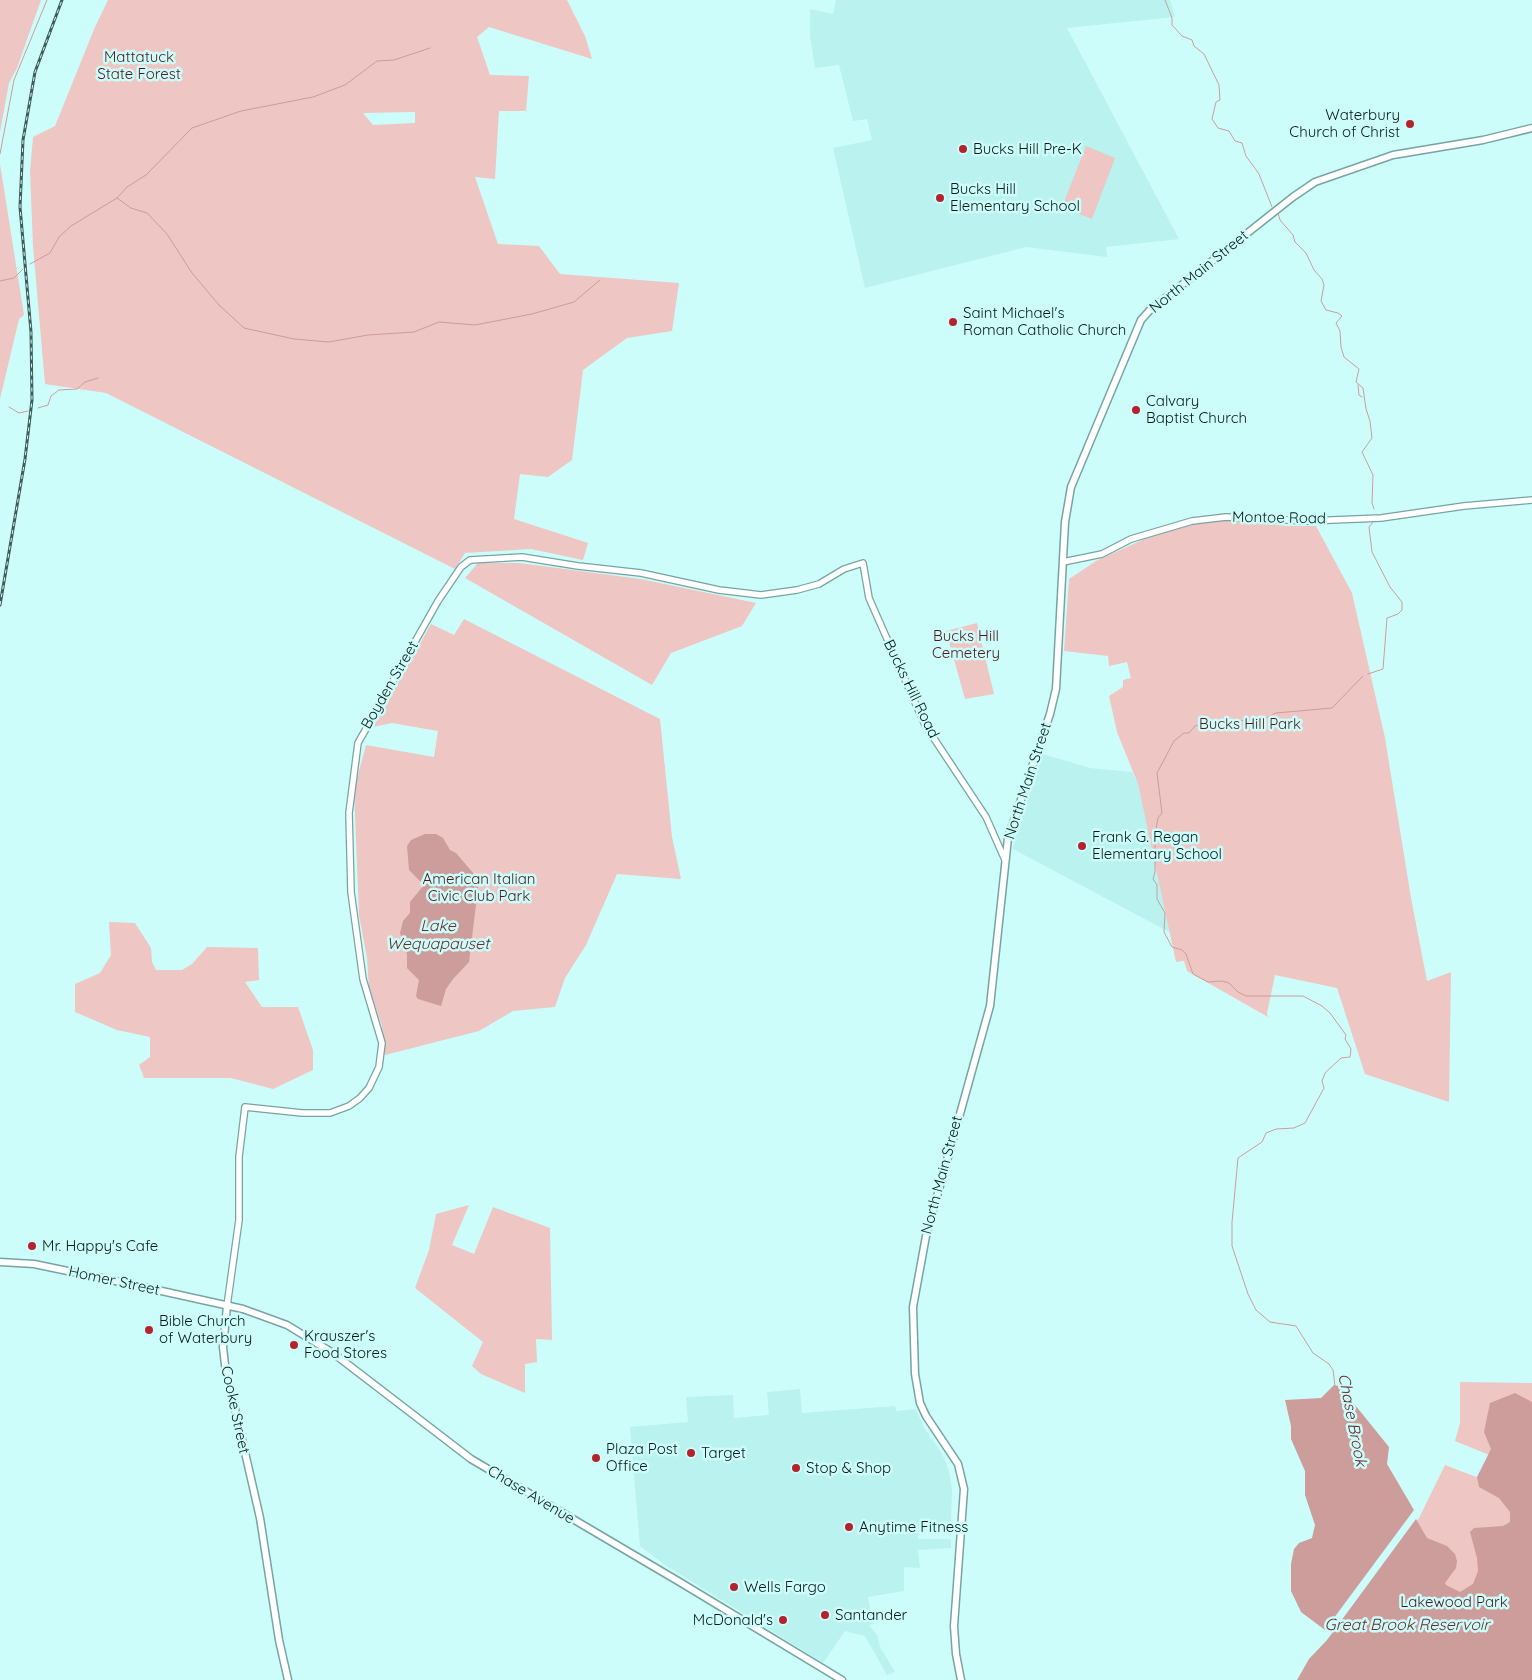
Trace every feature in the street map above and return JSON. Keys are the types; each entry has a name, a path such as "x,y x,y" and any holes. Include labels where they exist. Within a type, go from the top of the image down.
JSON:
{"main road":[{"name":"North Main Street","path":"961,1680 956,1654 954,1626 964,1489 963,1477 958,1464 926,1416 920,1403 916,1386 912,1325 918,1270 926,1236 990,1006 996,966 1008,838 1029,780 1056,689 1065,522 1071,487 1141,320 1150,310 1315,182 1392,155 1483,140 1532,128"},
{"name":"Homer Street","path":"0,1262 42,1265 227,1306"},
{"name":"Cooke Street","path":"227,1306 223,1342 225,1365 260,1518 279,1640 288,1680"},
{"name":"Chase Avenue","path":"227,1306 272,1319 309,1337 471,1459 678,1580 842,1680"}],"street":[{"name":"Montoe Road","path":"1063,562 1102,554 1131,539 1192,521 1226,517 1308,521 1381,518 1464,506 1532,500"},
{"name":"Boyden Street","path":"245,1107 302,1113 330,1113 349,1106 360,1098 375,1078 380,1062 382,1043 363,979 350,872 349,813 358,743 410,649 462,567 470,560 522,557 578,566 641,572 719,590 761,595 797,590 820,584 844,569 863,563"},
{"name":"Bucks Hill Road","path":"863,563 869,598 925,725 986,817 1005,860"},
{"name":"Cooke Street","path":"227,1306 239,1220 239,1157 245,1107"}],"shaded area":[{"path":"836,0 1170,0 1175,17 1067,28 1179,239 1106,247 1107,257 1026,247 865,288 833,148 872,140 867,119 853,121 839,65 815,68 810,36 810,9 833,14"},
{"name":"Frank G. Regan Elementary School","path":"1043,754 1090,768 1132,772 1138,784 1171,933 1013,849 1018,827"},
{"path":"800,1389 802,1413 895,1406 896,1411 916,1409 924,1428 941,1452 948,1468 952,1488 951,1527 917,1529 918,1539 951,1539 951,1548 918,1550 920,1568 904,1567 904,1591 868,1597 873,1624 869,1625 877,1635 881,1649 895,1672 887,1675 865,1636 845,1631 823,1663 665,1565 640,1546 630,1427 688,1422 686,1397 733,1395 734,1418 769,1415 767,1392"}],"green space":[{"path":"0,0 41,0 17,68 9,83 0,132"},
{"name":"Mattatuck State Forest","path":"108,0 567,0 585,36 592,59 489,27 477,37 490,75 529,76 526,111 499,111 495,179 475,177 498,244 539,246 560,274 679,283 672,331 627,338 583,370 572,460 548,477 520,474 514,519 588,543 583,560 531,549 465,553 455,569 106,393 45,384 33,246 30,172 33,137 55,126 95,27","holes":["415,112 415,123 373,125 363,113"]},
{"path":"1086,146 1115,158 1092,219 1062,207"},
{"path":"0,164 24,315 19,319 0,399"},
{"name":"Bucks Hill Park","path":"1220,519 1288,526 1316,526 1352,593 1385,738 1411,898 1427,981 1451,972 1449,1102 1365,1074 1337,988 1275,975 1267,1013 1268,1017 1187,971 1184,961 1176,962 1138,784 1117,732 1109,696 1123,687 1123,680 1131,678 1127,662 1109,666 1108,656 1064,651 1069,579 1096,561 1162,531"},
{"path":"478,563 519,563 641,579 756,603 742,626 671,653 652,685 465,578"},
{"name":"American Italian Civic Club Park","path":"464,619 660,719 672,837 681,879 617,874 586,945 565,978 555,1007 513,1011 479,1031 385,1055 382,1026 369,988 367,958 359,915 354,790 366,745 434,757 438,731 392,723 373,727 431,624 454,635"},
{"name":"Bucks Hill Cemetery","path":"977,623 994,694 965,699 946,631"},
{"path":"109,922 135,923 151,948 152,962 156,970 182,970 192,964 207,947 258,948 259,980 245,982 262,1007 298,1007 313,1050 313,1070 273,1089 231,1078 144,1078 139,1065 150,1057 150,1037 117,1030 75,1012 75,984 100,973 111,955"},
{"path":"469,1205 452,1245 474,1254 493,1207 550,1228 552,1340 536,1339 537,1362 525,1364 525,1393 481,1374 472,1366 483,1342 415,1288 429,1250 436,1214"},
{"name":"Great Brook Reservoir","path":"1460,1382 1532,1383 1532,1680 1300,1680 1419,1518 1445,1465 1505,1488 1504,1461 1455,1441 1460,1423"}],"water":[{"name":"Lake Wequapauset","path":"425,834 436,834 443,838 450,850 456,853 479,880 469,962 446,989 441,1006 418,999 416,996 419,980 407,968 407,954 400,933 403,921 410,913 410,902 424,885 409,870 407,846 411,840"},
{"name":"Great Brook Reservoir","path":"1334,1385 1343,1387 1347,1395 1389,1447 1387,1464 1414,1510 1325,1630 1301,1612 1291,1591 1291,1564 1294,1549 1299,1543 1312,1538 1315,1525 1305,1495 1305,1471 1291,1439 1291,1426 1285,1400 1321,1398"},
{"name":"Great Brook Reservoir","path":"1515,1393 1532,1402 1532,1680 1297,1680 1309,1659 1327,1640 1416,1519 1427,1538 1447,1546 1455,1554 1456,1568 1445,1583 1446,1585 1460,1592 1473,1584 1478,1571 1477,1558 1470,1532 1474,1528 1503,1526 1510,1522 1510,1512 1499,1498 1479,1487 1477,1477 1491,1449 1484,1432 1490,1403"}],"waterway":[{"path":"0,154 14,80 47,0"},
{"name":"Chase Brook","path":"1165,0 1172,18 1172,25 1182,36 1192,40 1194,46 1204,54 1219,85 1220,100 1216,102 1212,119 1218,128 1229,131 1235,141 1242,143 1246,156 1259,174 1272,207"},
{"path":"30,264 50,253 59,237 71,226 117,198 127,187 146,175 192,128 241,111 313,97 345,85 377,61 394,60 430,48"},
{"path":"117,198 131,208 147,213 167,234 192,273 219,305 244,328 294,339 329,342 368,335 414,332 439,322 475,325 532,314 574,302 600,280"},
{"name":"Chase Brook","path":"1278,213 1280,220 1293,235 1295,242 1306,253 1314,270 1322,279 1324,285 1321,301 1326,310 1342,316 1336,323 1340,331 1341,347 1344,357 1359,369 1356,382 1363,388 1370,421 1372,438 1362,452 1373,475 1372,503 1374,509"},
{"path":"0,281 14,278 23,269"},
{"path":"38,408 48,405 51,396 59,390 77,389 85,382 98,378"},
{"path":"1358,385 1359,395 1362,397"},
{"path":"9,407 19,413 28,411"},
{"name":"Chase Brook","path":"1368,674 1383,669 1387,618 1398,614 1402,610 1402,602 1390,587 1372,552 1369,527 1374,521"},
{"name":"Chase Brook","path":"1335,1386 1333,1370 1329,1364 1313,1353 1296,1326 1270,1322 1256,1310 1248,1294 1232,1246 1232,1222 1238,1158 1262,1142 1266,1133 1276,1129 1294,1128 1305,1123 1324,1088 1322,1081 1325,1073 1341,1058 1350,1057 1351,1049 1345,1039 1346,1035 1330,1013 1322,1006 1303,996 1246,996 1238,992 1229,983 1222,981 1208,982 1193,974 1186,954 1182,950 1172,947 1164,932 1165,913 1157,899 1157,885 1153,879 1155,872 1155,834 1158,818 1162,813 1157,773 1174,741 1184,733 1189,733 1195,726 1209,722 1262,720 1276,713 1332,708 1363,676"}],"railway":[{"path":"0,605 25,459 32,400 31,332 20,207 23,140 35,72 62,0"}],"place":[{"name":"Waterbury Church of Christ","path":"1410,124"},
{"name":"Bucks Hill Pre-K","path":"963,149"},
{"name":"Bucks Hill Elementary School","path":"940,198"},
{"name":"Saint Michael's Roman Catholic Church","path":"953,322"},
{"name":"Calvary Baptist Church","path":"1136,410"},
{"name":"Frank G. Regan Elementary School","path":"1082,846"},
{"name":"Mr. Happy's Cafe","path":"32,1246"},
{"name":"Bible Church of Waterbury","path":"149,1330"},
{"name":"Krauszer's Food Stores","path":"294,1345"},
{"name":"Target","path":"691,1453"},
{"name":"Plaza Post Office","path":"596,1458"},
{"name":"Stop & Shop","path":"796,1468"},
{"name":"Anytime Fitness","path":"849,1527"},
{"name":"Wells Fargo","path":"734,1587"},
{"name":"Santander","path":"825,1615"},
{"name":"McDonald's","path":"783,1620"}],"park label":[{"name":"Lakewood Park","path":"1454,1602"}]}
